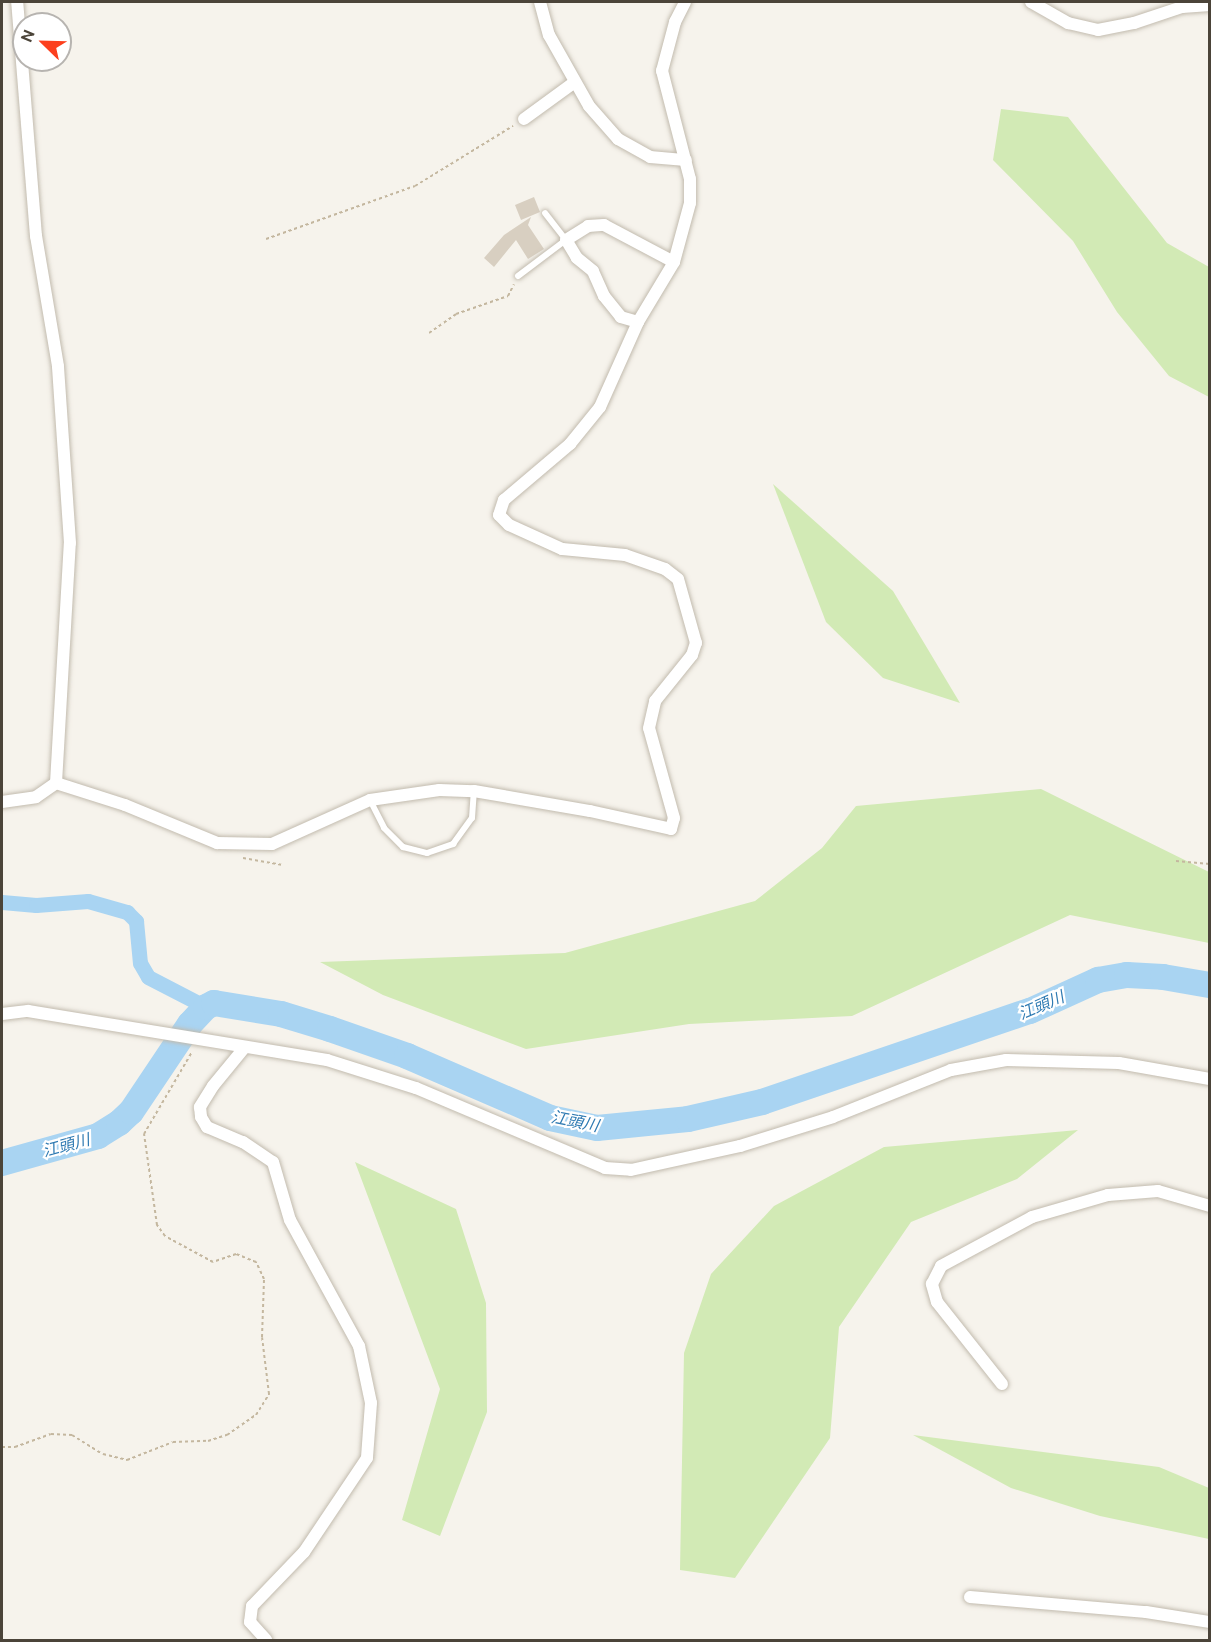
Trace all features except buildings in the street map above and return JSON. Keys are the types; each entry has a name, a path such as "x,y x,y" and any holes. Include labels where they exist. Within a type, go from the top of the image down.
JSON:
{"street":[{"path":"16,2 36,236 58,366 70,543 56,783"},
{"path":"540,2 549,35 575,82 589,106 618,139 650,157 686,160"},
{"path":"56,783 125,805 217,843 272,844 370,800 401,793 474,791 590,811 665,830 674,824 650,728 655,700 692,655 696,643 678,579 665,569 625,555 562,549 509,525 499,515 504,500 570,444 600,407 638,322 674,262 690,203 686,160 662,71 675,22 685,2"},
{"path":"1030,2 1068,23 1098,30 1134,23 1182,7 1209,5"},
{"path":"524,119 575,82"},
{"path":"638,322 621,317 604,296 593,271 577,258 566,240 588,226 604,225 674,262"},
{"path":"2,802 36,797 56,783"},
{"path":"2,1014 28,1011 327,1060 405,1084 585,1162 632,1170 740,1146 833,1117 951,1070 1006,1060 1119,1063 1209,1078"},
{"path":"245,1047 213,1086 200,1107 201,1117 207,1127 243,1142 273,1162 290,1220 359,1346 371,1403 367,1458 304,1551 252,1606 250,1622 266,1641"},
{"path":"1002,1384 937,1302 932,1284 941,1266 1032,1217 1107,1195 1158,1191 1209,1206"},
{"path":"970,1597 1146,1612 1209,1622"}],"lane":[{"path":"518,276 566,240 545,213"},
{"path":"370,800 384,828 403,847 427,853 453,844 472,818 474,791"}],"path":[{"path":"266,239 415,186 524,119"},
{"path":"429,333 456,314 508,296 518,276"},
{"path":"1176,861 1209,864"},
{"path":"2,1447 15,1447 51,1434 72,1435 103,1454 127,1460 173,1442 208,1441 227,1435 256,1415 269,1394 262,1337 264,1279 256,1262 236,1254 213,1262 165,1236 157,1225 156,1202 150,1193 144,1134 176,1074 201,1039"}],"green space":[{"path":"1001,109 1068,117 1167,243 1209,267 1209,397 1169,376 1117,312 1073,241 993,160"},
{"path":"773,484 893,591 960,703 883,678 826,622"},
{"path":"1041,789 1209,872 1209,943 1070,915 852,1016 689,1024 526,1049 383,995 320,962 565,953 755,901 822,848 856,806"},
{"path":"1078,1130 1017,1179 911,1222 839,1327 830,1438 735,1578 680,1570 684,1353 711,1274 774,1206 884,1147"},
{"path":"355,1162 456,1209 486,1303 487,1412 440,1536 402,1520 440,1389"},
{"path":"913,1435 1159,1467 1209,1488 1209,1539 1100,1516 1011,1488"}],"waterway":[{"path":"2,902 36,905 88,901 127,912 136,921 140,963 148,977 206,1007"},
{"name":"江頭川","path":"2,1163 98,1136 119,1123 131,1112 190,1024 206,1007 214,1003 281,1014 330,1029 407,1056 550,1118 597,1128 688,1119 762,1102 1030,1011 1098,980 1127,975 1163,977 1210,985"}]}
